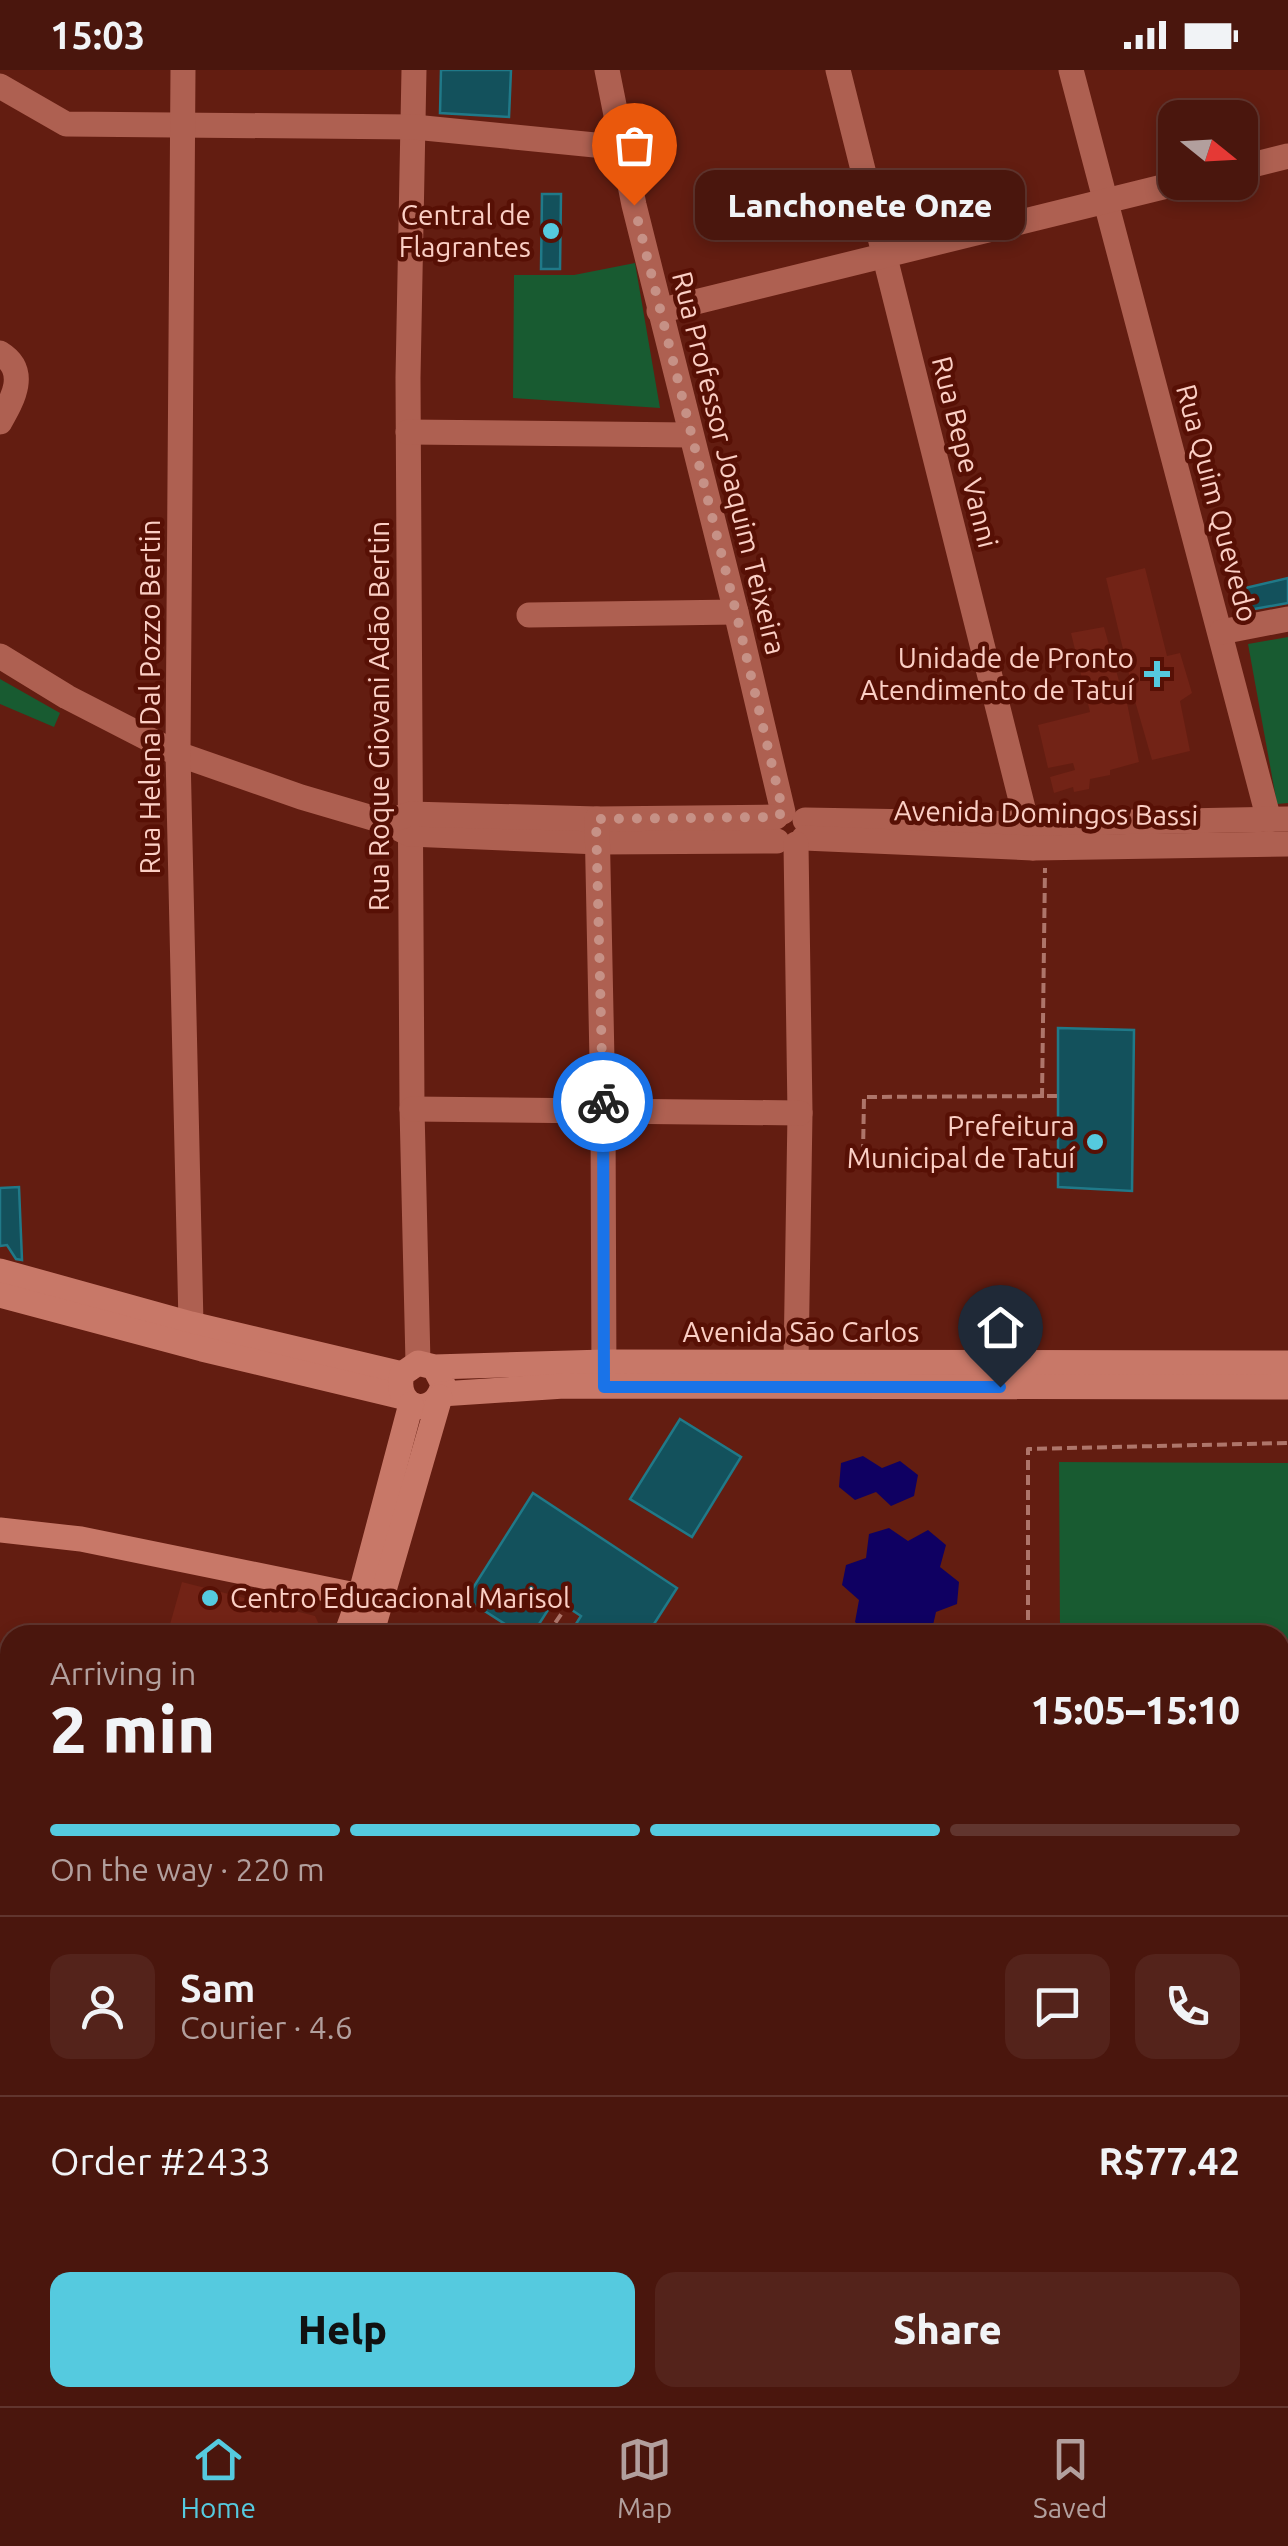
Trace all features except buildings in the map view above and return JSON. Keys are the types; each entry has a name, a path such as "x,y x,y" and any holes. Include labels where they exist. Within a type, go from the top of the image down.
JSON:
{"main road":[{"name":"Avenida São Carlos","path":"0,1271 186,1334"},
{"name":"Avenida São Carlos","path":"0,1295 414,1381 796,1362 1288,1363"},
{"name":"Avenida São Carlos","path":"414,1381 421,1407 440,1396 604,1374 1288,1388"},
{"path":"371,1625 371,1600 414,1381"},
{"path":"353,1625 371,1600 440,1396"},
{"path":"0,1530 81,1538 371,1600"}],"street":[{"name":"Rua Helena Dal Pozzo Bertin","path":"183,70 178,754 186,1334"},
{"name":"Rua Roque Giovani Adão Bertin","path":"414,70 402,823 412,1109 414,1381"},
{"name":"Rua Professor Joaquim Teixeira","path":"607,70 634,205 790,829 800,1112 796,1362"},
{"name":"Rua Bepe Vanni","path":"838,70 1036,840"},
{"name":"Rua Quim Quevedo","path":"1071,70 1221,632 1278,819"},
{"path":"0,86 66,124 414,128 624,148"},
{"path":"1258,164 1288,156"},
{"path":"660,311 1158,188"},
{"path":"0,353 8,358 18,377 14,398 0,422"},
{"path":"408,432 690,435"},
{"path":"530,615 736,612"},
{"path":"1221,632 1288,619"},
{"name":"Avenida Domingos Bassi","path":"0,656 67,697 178,754 301,797 402,823 598,831 790,829 1036,840 1288,844"},
{"name":"Avenida Domingos Bassi","path":"1036,840 1278,819"},
{"path":"598,831 604,1374"},
{"path":"412,1109 800,1112"}],"path":[{"path":"1036,840 1042,1098"},
{"path":"863,1154 864,1096 1059,1096"},
{"path":"1028,1625 1028,1448 1288,1443"},
{"path":"554,1625 566,1607"}],"shaded area":[{"name":"Unidade de Pronto Atendimento de Tatuí","path":"1145,568 1167,656 1180,653 1192,693 1180,701 1190,751 1152,760 1135,701 1127,703 1139,762 1090,779 1089,789 1074,792 1073,787 1054,793 1050,777 1075,770 1073,763 1048,768 1038,725 1090,712 1071,633 1104,627 1122,692 1133,691 1106,578"},
{"path":"863,1456 882,1468 900,1461 918,1475 914,1496 891,1506 876,1492 855,1500 839,1487 841,1463"},
{"path":"889,1528 908,1541 928,1530 946,1545 940,1567 959,1582 957,1604 936,1612 933,1625 858,1625 855,1622 859,1600 842,1585 846,1565 866,1558 869,1534"},
{"name":"Centro Educacional Marisol","path":"182,1582 315,1616 319,1625 170,1625"}],"green space":[{"path":"635,263 660,408 513,398 514,275 574,275"},
{"path":"1288,637 1288,803 1277,804 1248,644"},
{"path":"0,679 60,713 54,727 0,704"},
{"path":"1059,1462 1288,1463 1288,1625 1060,1625"}],"way so far":[{"path":"603,1102 596,819 776,817 783,812 634,205"}],"place":[{"name":"Lanchonete Onze","path":"634,205"},
{"name":"Central de Flagrantes","path":"551,231"},
{"name":"Unidade de Pronto Atendimento de Tatuí","path":"1157,674"},
{"name":"Prefeitura Municipal de Tatuí","path":"1095,1142"},
{"name":"Centro Educacional Marisol","path":"210,1598"}],"route":[{"path":"603,1102 604,1387 1000,1387"}]}
